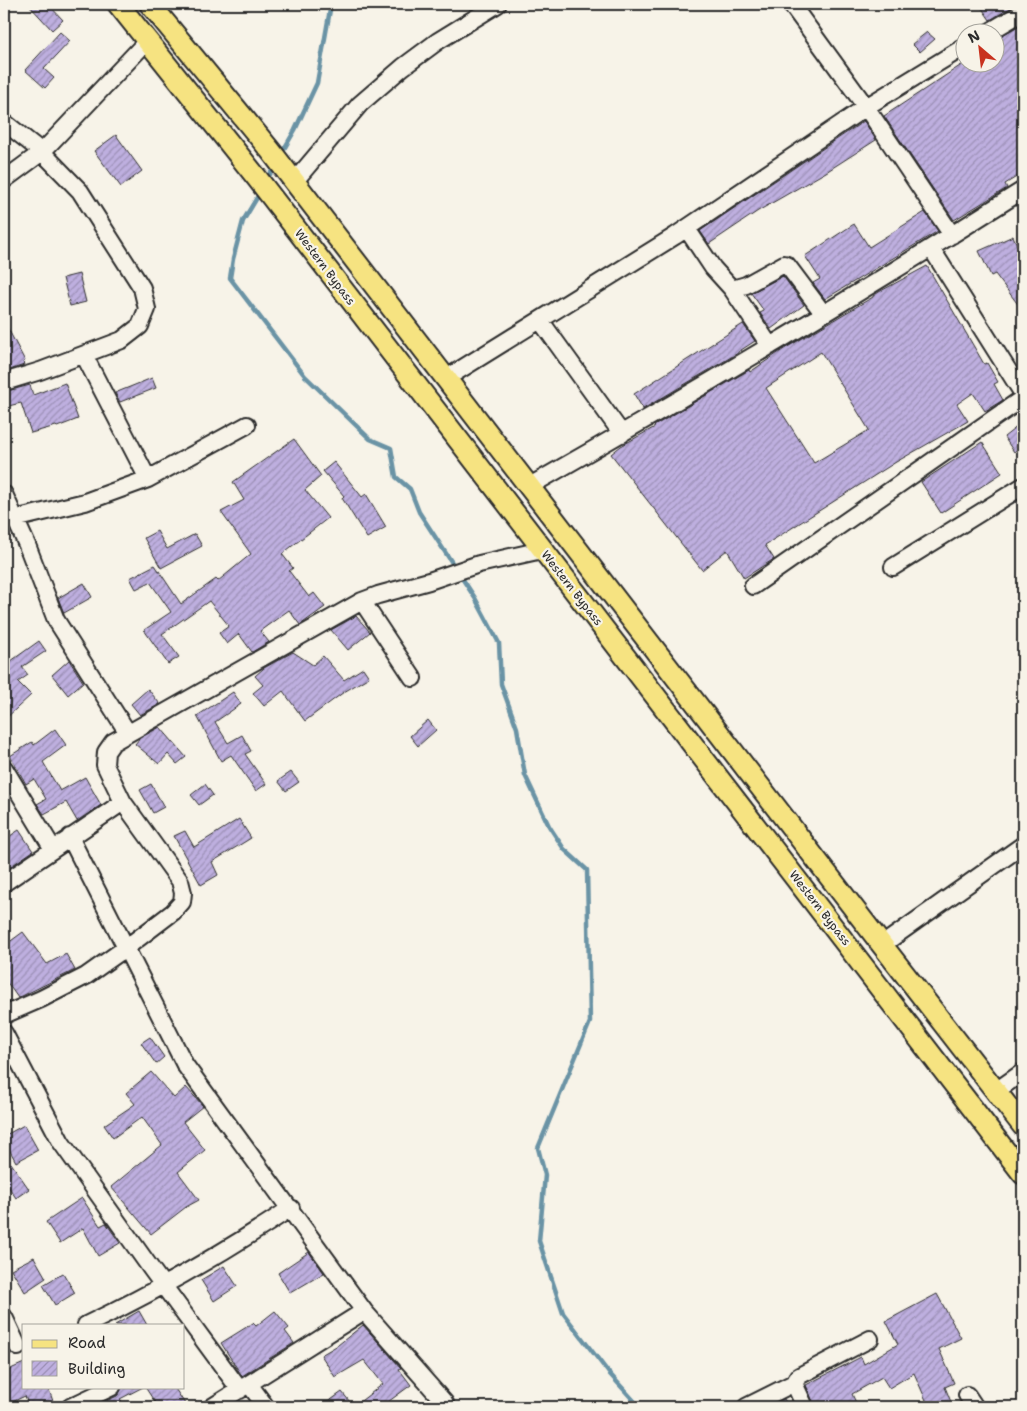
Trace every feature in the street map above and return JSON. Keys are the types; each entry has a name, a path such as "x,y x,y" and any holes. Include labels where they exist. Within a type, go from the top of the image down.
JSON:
{"main road":[{"name":"Western Bypass","path":"118,4 257,178 1023,1174"},
{"name":"Western Bypass","path":"150,4 270,150 528,487 1023,1126"}],"street":[{"path":"290,176 360,104 388,80 438,42 498,4"},
{"path":"791,4 866,107 952,235"},
{"path":"1004,23 1023,12"},
{"path":"4,180 42,152 148,40"},
{"path":"445,379 687,229 866,107 954,53"},
{"path":"4,122 42,152 80,190 142,288 147,309 140,326 122,340 40,372 4,382"},
{"path":"528,487 622,434 824,314 1023,190"},
{"path":"687,229 713,268 732,289 770,346"},
{"path":"931,248 1023,394"},
{"path":"732,289 746,285 784,264 787,265 824,314"},
{"path":"540,320 622,434"},
{"path":"84,355 148,479"},
{"path":"753,586 1023,398"},
{"path":"9,521 85,502 148,479 247,425"},
{"path":"893,567 1023,486"},
{"path":"4,494 9,521 27,545 56,620 128,733"},
{"path":"4,1014 41,999 86,976 127,948 182,902 183,893 180,881 123,802 105,765 106,752 113,742 362,601 479,564 542,550"},
{"path":"362,601 413,678"},
{"path":"4,768 53,849"},
{"path":"4,883 123,802"},
{"path":"70,837 186,1065 364,1311 445,1403 445,1407"},
{"path":"882,945 1023,845"},
{"path":"4,1033 61,1142 164,1286 245,1387 266,1407"},
{"path":"996,1091 1023,1072"},
{"path":"88,1324 164,1286 243,1240 291,1208"},
{"path":"212,1407 364,1311"},
{"path":"4,1316 15,1349"},
{"path":"746,1407 794,1383 799,1376 870,1339"},
{"path":"794,1383 805,1407"},
{"path":"70,1407 110,1388"}],"building":[{"path":"28,4 48,4 63,20 52,30"},
{"path":"979,4 1017,4 990,20"},
{"path":"1023,23 1023,173 1005,184 1007,188 954,220 884,116 954,70 954,72 1004,72 1004,34"},
{"path":"60,32 70,41 44,69 54,78 45,88 25,70"},
{"path":"927,32 935,39 920,52 912,44"},
{"path":"864,121 876,140 826,172 758,211 709,244 700,231"},
{"path":"116,135 142,171 121,187 94,151"},
{"path":"925,212 938,231 825,299 813,283 820,279 805,256 854,224 869,247"},
{"path":"1013,236 1023,258 1023,311 995,274 991,276 979,251"},
{"path":"927,266 984,364 987,363 998,382 994,384 1003,400 985,411 973,393 957,404 968,421 896,462 765,545 774,559 744,578 727,550 702,570 611,454 654,426 749,370 750,372 784,349 879,292","holes":["821,352 869,430 814,463 766,388"]},
{"path":"79,274 86,302 70,306 63,278"},
{"path":"783,276 804,305 771,329 760,313 764,311 751,293"},
{"path":"4,321 25,361 23,362 24,365 4,372"},
{"path":"743,324 755,341 643,409 634,394"},
{"path":"152,378 156,388 120,402 115,393"},
{"path":"65,383 78,419 57,427 31,433 21,403 4,407 4,392 30,385 33,395"},
{"path":"1023,422 1023,445 1014,452 1004,437"},
{"path":"294,439 321,476 305,490 328,518 282,554 293,568 289,571 309,597 314,593 325,607 300,625 289,610 260,631 269,642 252,652 239,634 227,644 219,633 229,626 209,601 162,634 179,657 168,664 144,630 171,612 150,582 136,589 130,578 155,565 181,604 216,579 218,581 251,554 221,512 244,500 233,482"},
{"path":"982,442 1002,473 941,513 921,482"},
{"path":"334,462 362,497 366,494 386,527 367,538 342,498 344,496 323,471"},
{"path":"157,531 167,549 195,534 202,546 161,568 144,538"},
{"path":"84,583 92,597 64,613 58,598"},
{"path":"356,616 370,632 348,650 331,630"},
{"path":"39,641 46,651 22,667 28,675 18,682 31,695 4,720 4,666"},
{"path":"293,652 313,665 323,656 344,680 363,668 369,677 344,692 305,721 283,691 264,706 253,693 263,685 255,676 264,668"},
{"path":"69,660 83,682 68,695 52,675"},
{"path":"148,689 160,704 140,715 131,704"},
{"path":"233,692 241,704 215,722 228,743 242,735 251,751 245,754 266,784 256,791 231,755 221,761 197,716"},
{"path":"428,720 436,730 418,746 410,736"},
{"path":"160,727 186,757 177,764 168,754 159,764 135,744 140,738"},
{"path":"55,729 66,745 43,762 60,791 85,777 101,805 77,821 66,802 44,814 37,804 46,799 34,779 26,784 10,756 32,742 34,745"},
{"path":"291,772 299,782 286,791 278,781"},
{"path":"151,784 164,807 153,813 140,790"},
{"path":"205,784 213,795 199,805 191,795"},
{"path":"239,819 251,838 212,862 218,875 201,885 174,836 185,831 194,847"},
{"path":"19,830 33,851 4,871 4,840"},
{"path":"23,932 47,964 66,954 75,970 18,998 4,978 4,946"},
{"path":"150,1037 164,1057 156,1064 141,1043"},
{"path":"151,1072 174,1098 186,1087 203,1106 183,1122 205,1150 178,1172 199,1200 186,1207 151,1234 111,1187 162,1145 142,1117 113,1138 104,1125 135,1104 126,1093"},
{"path":"24,1125 38,1150 16,1162 4,1140 4,1136"},
{"path":"11,1163 29,1189 16,1198 4,1180 4,1168"},
{"path":"82,1198 100,1226 106,1223 120,1243 98,1256 83,1228 60,1243 46,1222"},
{"path":"309,1252 324,1273 290,1293 278,1273"},
{"path":"34,1257 46,1278 25,1292 11,1269"},
{"path":"224,1266 237,1286 214,1301 201,1280"},
{"path":"63,1273 75,1293 55,1305 43,1285"},
{"path":"937,1294 961,1338 939,1349 954,1383 945,1387 953,1407 929,1407 914,1373 889,1388 882,1377 852,1394 858,1407 815,1407 806,1385 861,1357 864,1364 898,1344 886,1321"},
{"path":"139,1311 146,1324 117,1324"},
{"path":"275,1311 289,1328 285,1331 294,1343 242,1376 221,1343 253,1323 256,1326"},
{"path":"363,1325 401,1368 399,1369 411,1385 381,1407 353,1407 383,1384 364,1360 335,1377 321,1355 338,1345"},
{"path":"22,1364 22,1388 48,1388 54,1404 45,1407 29,1407 25,1396 4,1406 4,1372"},
{"path":"122,1388 141,1388 120,1399 122,1401 111,1407 101,1407 100,1404 117,1396"},
{"path":"146,1388 175,1388 187,1407 158,1407"},
{"path":"342,1392 350,1402 341,1407 321,1407"},
{"path":"784,1399 789,1407 768,1407"}],"waterway":[{"path":"280,156 295,130 317,83 331,4"},
{"path":"267,180 275,165"},
{"path":"261,191 243,221 230,278 305,376 370,439 391,448 396,477 410,489 419,512 475,598 499,643 501,684 517,728 525,775 549,826 564,849 587,870 590,1022 538,1148 545,1175 539,1241 563,1313 608,1372 636,1403 650,1404 653,1407"}]}
